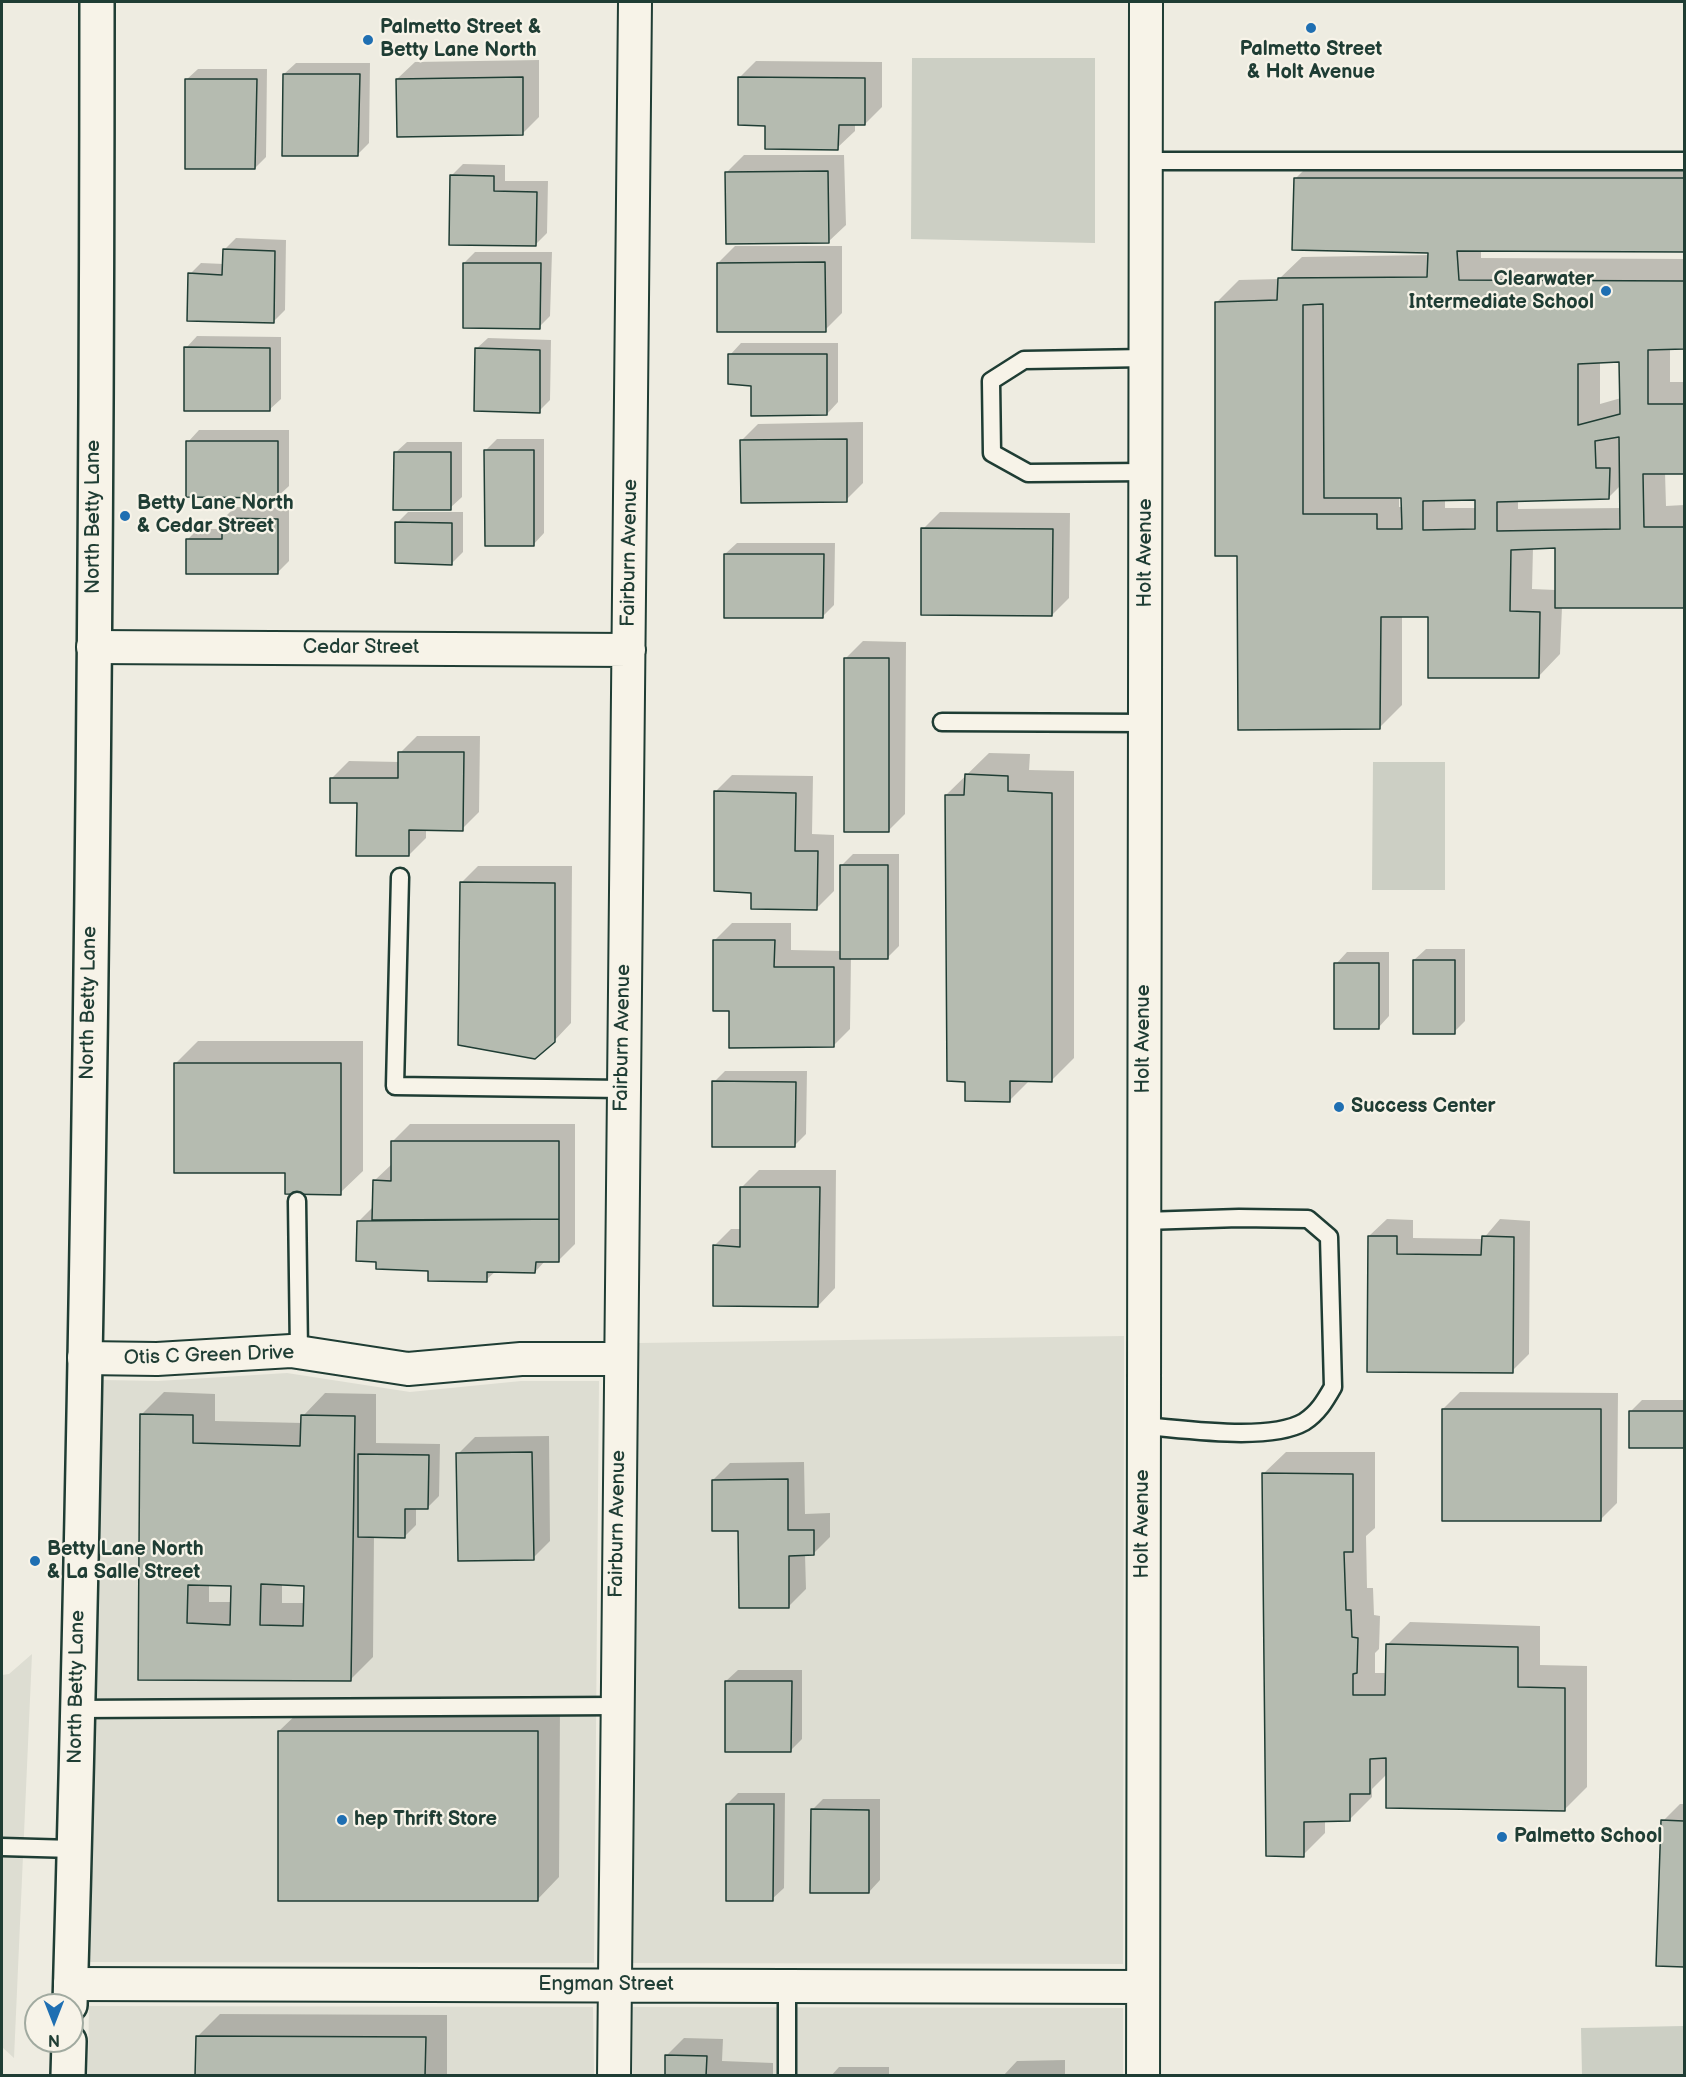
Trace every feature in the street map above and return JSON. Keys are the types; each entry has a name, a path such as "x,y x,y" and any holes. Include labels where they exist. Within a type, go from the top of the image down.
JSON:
{"street":[{"name":"North Betty Lane","path":"70,1993 84,1358 93,646 97,2"},
{"name":"Fairburn Avenue","path":"614,2076 619,1359 635,2"},
{"name":"Holt Avenue","path":"1143,2076 1146,2"},
{"name":"Cedar Street","path":"93,646 629,650"},
{"name":"Otis C Green Drive","path":"84,1358 157,1359 299,1352 408,1370 521,1359 619,1359"},
{"name":"Engman Street","path":"84,1995 613,1985 1142,1987"}],"lane":[{"path":"1146,160 1684,161"},
{"path":"1146,358 1024,360 991,381 992,453 1028,473 1146,472"},
{"path":"942,722 1145,723"},
{"path":"400,877 395,1086 622,1089"},
{"path":"297,1201 299,1352"},
{"path":"1144,1221 1239,1218 1308,1220 1329,1237 1333,1387 1322,1407 1303,1422 1278,1431 1235,1432 1144,1426"},
{"path":"76,1709 616,1706"},
{"path":"2,1847 73,1849"},
{"path":"787,1985 787,2076"}],"shaded area":[{"path":"912,58 1095,58 1095,243 911,239"},
{"path":"1373,762 1445,762 1445,890 1372,890"},
{"path":"1124,1336 1123,1964 633,1963 639,1343"},
{"path":"287,1373 410,1392 521,1381 599,1381 594,1963 90,1962 103,1380 158,1381"},
{"path":"32,1654 14,2058 2,2047 2,1675 9,1674"},
{"path":"89,2006 593,2007 594,2075 88,2076"},
{"path":"633,2007 1123,2008 1123,2075 633,2075"},
{"path":"1684,2026 1684,2075 1582,2075 1581,2028"}],"building":[{"path":"283,74 360,74 358,156 282,156"},
{"path":"523,77 523,135 397,137 396,79"},
{"path":"738,77 865,78 865,125 839,125 838,150 765,149 765,126 738,125"},
{"path":"185,79 257,79 255,169 185,169"},
{"path":"828,171 829,243 726,244 725,172"},
{"path":"450,175 494,176 494,191 537,192 536,246 449,245"},
{"path":"1294,178 1684,178 1684,252 1457,251 1459,280 1684,281 1684,349 1648,350 1648,404 1684,404 1684,474 1643,474 1644,527 1684,527 1684,608 1555,608 1555,548 1511,550 1510,611 1540,612 1539,678 1428,678 1428,617 1381,617 1380,729 1238,730 1237,556 1215,556 1215,302 1277,300 1278,278 1427,277 1428,253 1292,250","holes":["1323,304 1324,498 1401,498 1402,529 1377,529 1377,514 1303,514 1303,305","1619,362 1620,414 1578,425 1578,364","1619,437 1620,529 1497,531 1497,502 1609,499 1610,468 1596,468 1595,441","1475,500 1475,529 1423,530 1423,501"]},
{"path":"223,249 275,251 274,323 187,321 188,273 222,275"},
{"path":"825,262 826,332 717,332 717,263"},
{"path":"463,263 541,263 540,329 463,328"},
{"path":"184,347 270,348 270,411 184,411"},
{"path":"475,348 540,350 540,413 474,411"},
{"path":"728,354 827,354 827,415 751,416 751,386 728,384"},
{"path":"847,439 847,502 741,503 740,440"},
{"path":"186,441 278,441 278,498 186,497"},
{"path":"484,450 534,450 534,546 485,546"},
{"path":"394,452 451,452 451,510 393,510"},
{"path":"222,518 278,519 278,574 186,574 186,539 222,539"},
{"path":"395,522 452,523 452,565 395,563"},
{"path":"921,528 1053,529 1052,616 921,615"},
{"path":"724,554 824,554 823,618 724,618"},
{"path":"844,658 889,658 889,832 844,832"},
{"path":"398,752 464,752 463,831 409,830 409,856 356,856 357,803 330,803 330,778 398,778"},
{"path":"965,774 1008,776 1008,791 1052,793 1052,1082 1010,1081 1010,1102 965,1101 965,1082 947,1081 945,795 964,795"},
{"path":"714,791 796,793 795,851 818,851 817,910 751,909 751,893 714,891"},
{"path":"840,865 888,865 888,959 840,959"},
{"path":"460,882 555,883 555,1042 535,1059 458,1045"},
{"path":"713,940 775,940 774,967 834,967 834,1047 729,1048 729,1011 713,1011"},
{"path":"1413,960 1455,960 1455,1034 1413,1034"},
{"path":"1334,963 1379,963 1379,1029 1334,1029"},
{"path":"174,1063 341,1063 341,1195 285,1194 285,1173 174,1173"},
{"path":"712,1081 796,1082 795,1147 712,1147"},
{"path":"391,1141 559,1141 559,1219 372,1220 373,1180 391,1181"},
{"path":"740,1187 820,1187 818,1307 713,1306 713,1245 740,1247"},
{"path":"559,1219 559,1262 536,1262 535,1273 487,1272 487,1282 428,1281 428,1271 376,1269 376,1262 356,1261 357,1221"},
{"path":"1368,1236 1397,1236 1397,1254 1481,1255 1482,1236 1514,1237 1513,1373 1367,1372"},
{"path":"1442,1409 1601,1409 1601,1521 1442,1521"},
{"path":"1629,1411 1684,1411 1684,1448 1629,1448"},
{"path":"140,1414 193,1415 193,1443 300,1446 301,1415 355,1416 351,1681 138,1680","holes":["261,1584 304,1586 303,1626 260,1625","188,1585 231,1586 230,1625 187,1623"]},
{"path":"532,1452 534,1560 458,1561 456,1453"},
{"path":"358,1454 429,1455 428,1509 405,1509 405,1538 358,1537"},
{"path":"1262,1473 1353,1474 1353,1552 1344,1552 1346,1610 1351,1610 1352,1637 1358,1638 1357,1673 1353,1674 1353,1695 1385,1695 1386,1644 1518,1647 1518,1687 1565,1688 1565,1811 1386,1808 1386,1758 1370,1759 1370,1794 1350,1794 1350,1821 1304,1822 1304,1857 1266,1856"},
{"path":"788,1479 788,1530 814,1530 814,1555 789,1556 789,1608 739,1608 738,1531 712,1531 712,1480"},
{"path":"725,1681 792,1681 791,1752 725,1752"},
{"path":"278,1731 538,1731 538,1901 278,1901"},
{"path":"726,1804 774,1804 773,1901 726,1901"},
{"path":"811,1809 869,1810 869,1893 810,1893"},
{"path":"1661,1820 1684,1821 1684,1967 1656,1966"},
{"path":"196,2036 426,2037 425,2076 195,2076"},
{"path":"665,2055 707,2056 706,2076 665,2076"}],"place":[{"name":"Palmetto Street & Holt Avenue","path":"1311,28"},
{"name":"Palmetto Street & Betty Lane North","path":"368,40"},
{"name":"Clearwater Intermediate School","path":"1606,291"},
{"name":"Betty Lane North & Cedar Street","path":"125,516"},
{"name":"Success Center","path":"1339,1107"},
{"name":"Betty Lane North & La Salle Street","path":"35,1561"},
{"name":"hep Thrift Store","path":"342,1820"},
{"name":"Palmetto School","path":"1502,1837"}]}
